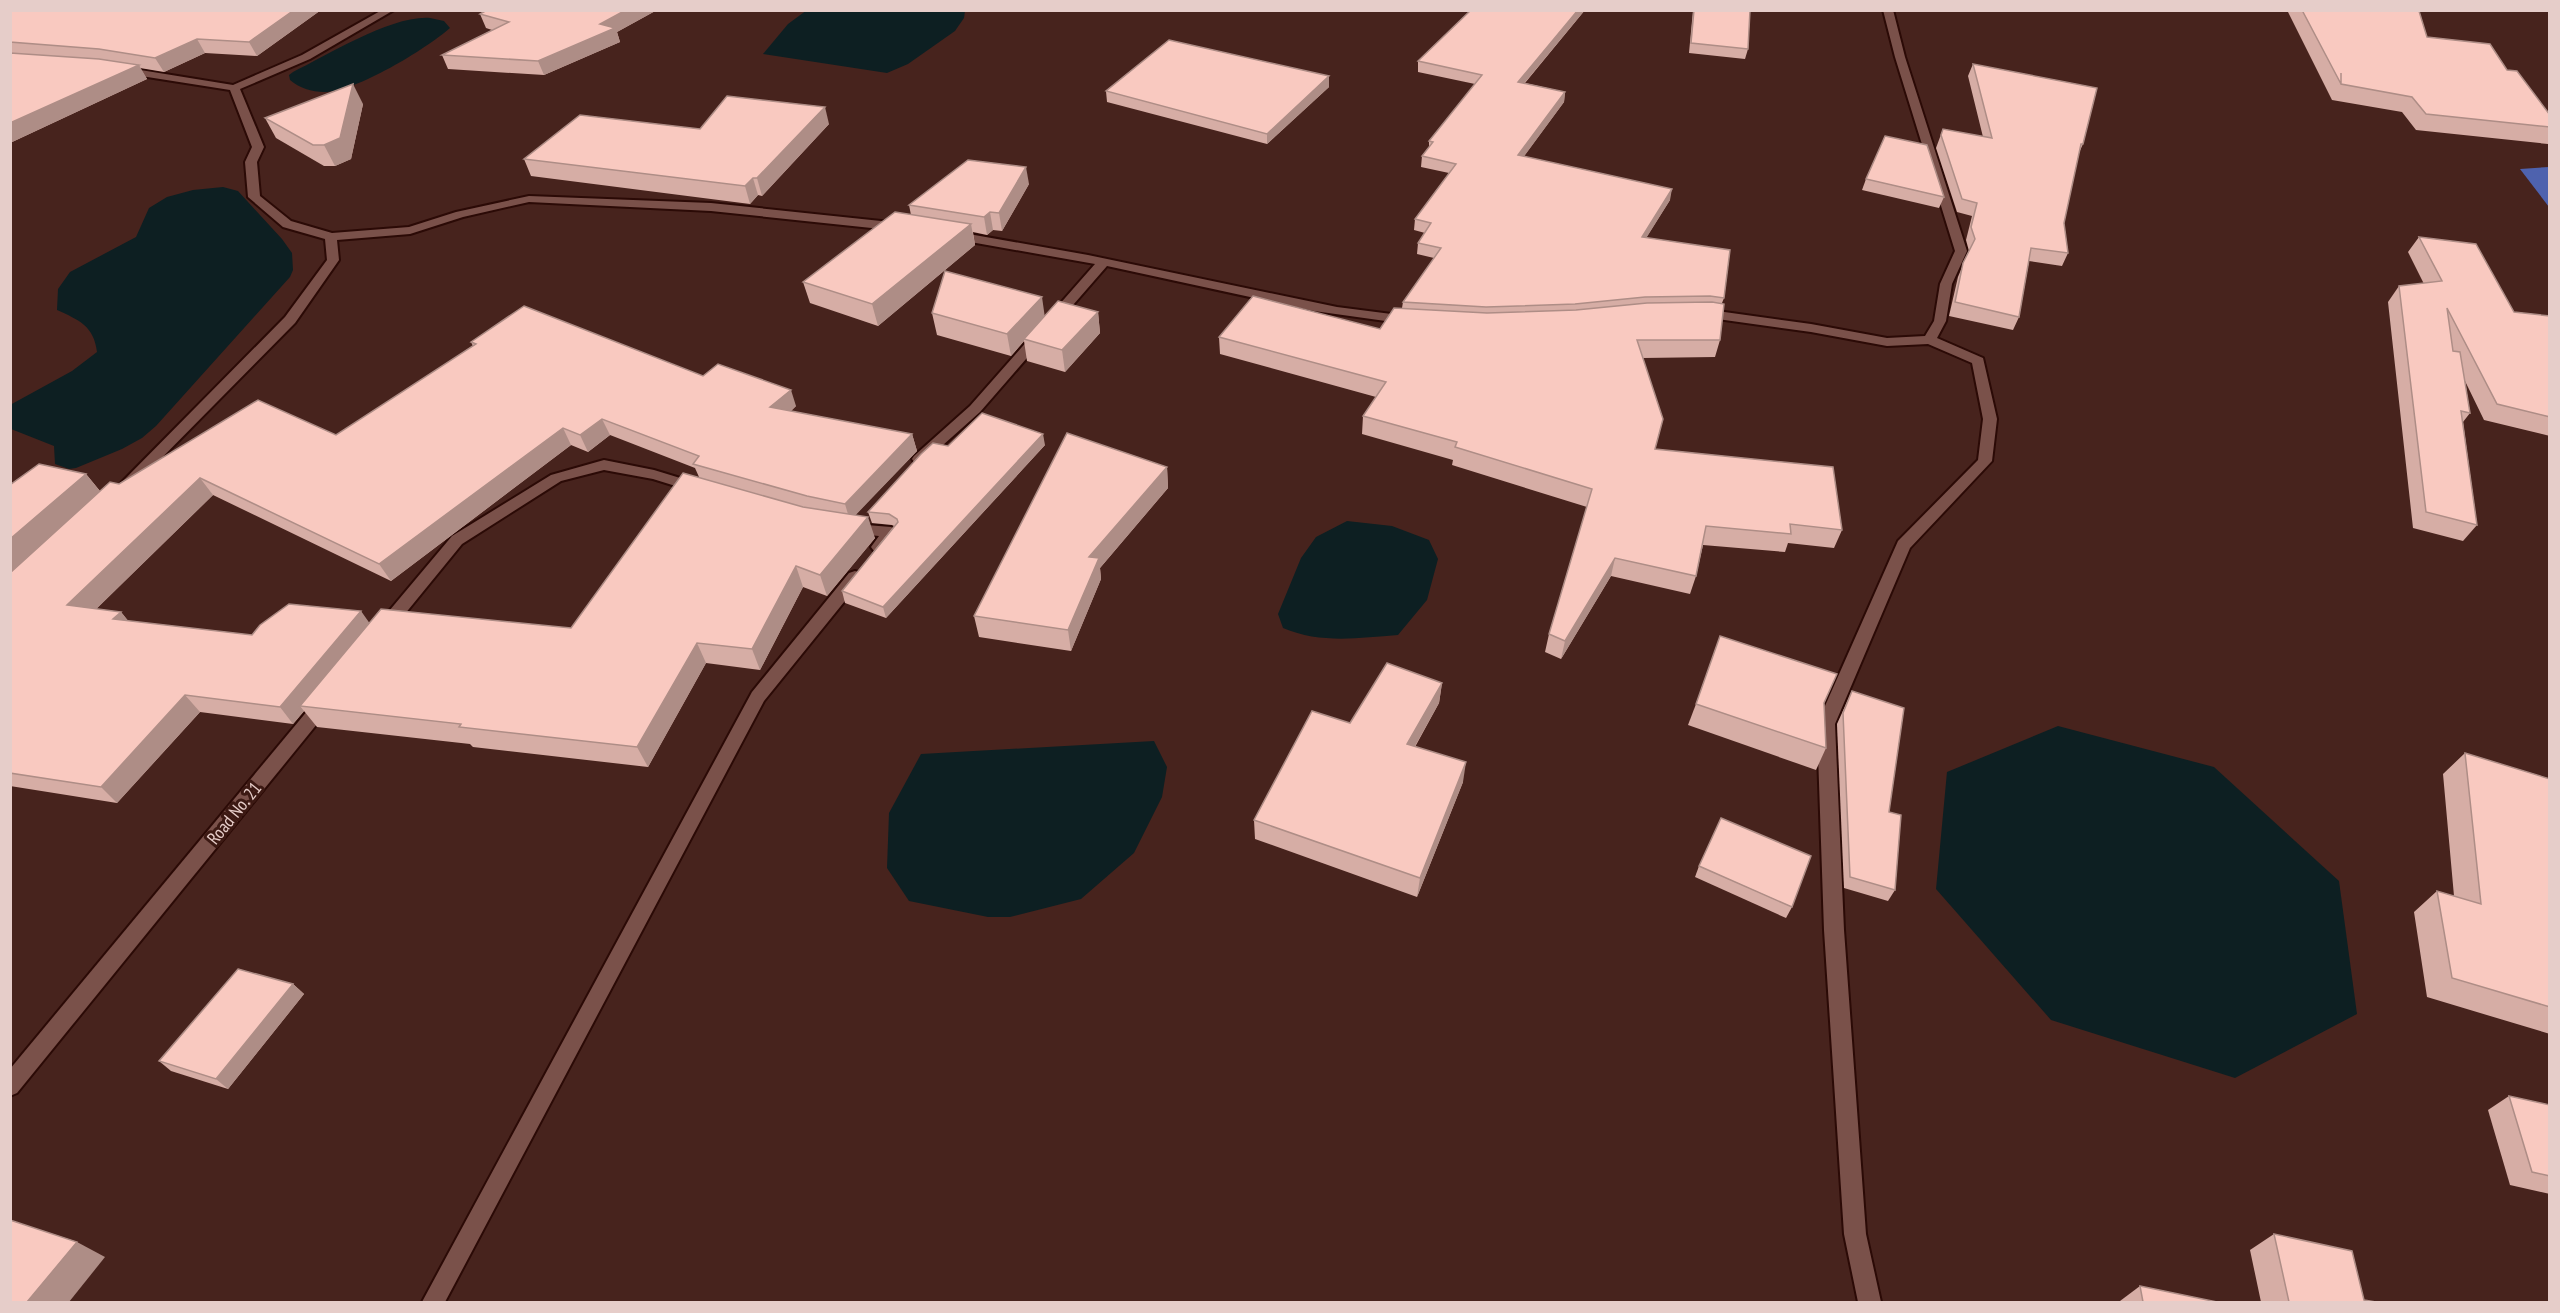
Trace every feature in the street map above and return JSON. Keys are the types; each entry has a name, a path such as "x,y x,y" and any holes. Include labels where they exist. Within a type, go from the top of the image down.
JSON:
{"street":[{"path":"108,68 234,88 306,57 390,10"},
{"path":"1888,10 1900,57 1961,251 1946,285 1940,321 1930,340"},
{"path":"234,88 258,147 251,162 254,197 286,224 331,237 410,230 460,214 529,199 711,207 909,228"},
{"path":"944,233 1292,302 1388,319 1420,321"},
{"path":"119,492 234,379 290,320 333,260 331,237"},
{"path":"909,469 975,409 1103,263"},
{"path":"1686,314 1707,313 1765,321 1887,342 1930,340 1978,361 1990,419 1985,460 1903,545 1826,724 1834,930 1855,1234 1869,1302"},
{"path":"373,642 456,540 556,478 604,465 654,475 712,492"},
{"path":"433,1302 758,697 891,532 848,527 870,512"},
{"name":"Road No. 21","path":"10,1086 336,688"}],"shaded area":[{"path":"807,10 965,11 964,18 955,31 908,64 887,73 763,54 788,24"},
{"path":"430,18 444,21 450,28 425,47 390,68 354,85 324,92 306,89 290,80 289,75 293,72 379,29 415,19"},
{"path":"2550,167 2549,207 2520,169"},
{"path":"223,187 238,191 282,239 292,253 293,270 290,277 156,426 142,438 76,468 69,469 55,464 54,446 11,429 10,405 72,371 97,352 89,330 79,321 57,310 58,289 70,272 136,237 149,208 167,197 193,190"},
{"path":"1347,521 1392,526 1429,540 1438,559 1427,600 1398,635 1325,638 1283,628 1278,614 1301,558 1316,537"},
{"path":"2058,726 2214,767 2339,881 2357,1014 2235,1078 2051,1020 1936,889 1947,772"},
{"path":"1154,741 1167,767 1162,797 1134,853 1081,899 1010,917 988,917 909,901 887,868 889,813 921,754"}],"building":[{"path":"10,10 294,10 249,42 197,39 155,58 99,49 10,42"},
{"path":"487,10 626,10 600,24 615,28 538,61 442,55 509,22 480,14"},
{"path":"1471,10 1578,10 1518,82 1565,92 1518,155 1672,189 1642,237 1730,250 1724,298 1710,296 1645,297 1575,304 1486,307 1403,302 1441,248 1418,243 1431,223 1415,219 1456,164 1422,156 1433,142 1429,141 1482,75 1418,61"},
{"path":"1694,10 1750,10 1748,49 1691,43"},
{"path":"2302,10 2419,11 2427,37 2490,44 2507,70 2517,71 2550,115 2550,127 2426,114 2412,97 2341,84"},
{"path":"1169,40 1329,76 1267,134 1106,91"},
{"path":"10,53 99,59 139,65 10,123"},
{"path":"1973,64 2097,88 2083,144 2081,144 2064,223 2068,253 2031,248 2019,317 1955,302 1963,263 1975,239 1971,227 1977,203 1962,199 1941,135 1943,129 1992,138"},
{"path":"353,84 340,138 324,145 313,145 265,118"},
{"path":"727,96 825,107 757,178 753,178 745,186 524,159 580,115 700,129"},
{"path":"1885,136 1927,145 1944,197 1866,179"},
{"path":"968,160 1026,167 999,213 990,212 984,217 909,205"},
{"path":"895,212 971,224 872,304 803,282"},
{"path":"2419,237 2476,244 2514,312 2550,316 2550,417 2497,404 2447,308 2453,351 2460,352 2470,413 2461,411 2477,525 2426,512 2399,286 2442,281"},
{"path":"945,271 1042,297 1007,334 932,313"},
{"path":"1253,296 1380,329 1394,308 1487,313 1576,310 1647,303 1712,302 1724,304 1720,340 1637,340 1663,419 1655,449 1833,467 1842,530 1790,524 1791,534 1706,526 1696,576 1615,558 1565,641 1549,634 1592,489 1455,447 1457,442 1363,416 1386,382 1219,337"},
{"path":"1058,301 1098,312 1062,350 1024,339"},
{"path":"524,306 703,376 718,364 791,390 770,407 912,434 845,504 807,496 693,464 699,456 602,419 580,435 563,428 379,564 200,478 67,605 121,612 113,619 252,635 260,625 289,604 361,611 280,707 185,695 101,787 10,773 10,573 110,482 119,484 258,400 336,435 476,344 471,342"},
{"path":"982,413 1043,434 883,607 842,591 898,522 889,514 868,512 933,443 948,446"},
{"path":"1067,433 1167,467 1089,557 1099,558 1068,630 974,616"},
{"path":"39,464 86,474 10,539 10,485"},
{"path":"683,473 803,507 868,517 820,575 796,566 752,649 697,643 637,747 300,706 381,609 571,628"},
{"path":"1720,636 1837,674 1824,703 1826,748 1696,704"},
{"path":"1387,663 1442,683 1407,744 1466,762 1420,878 1254,820 1312,711 1350,723"},
{"path":"1852,691 1904,708 1889,812 1901,815 1895,890 1850,877 1843,713"},
{"path":"2465,753 2550,779 2550,1007 2452,978 2437,891 2481,904"},
{"path":"1721,818 1811,856 1792,907 1699,866"},
{"path":"238,969 293,984 216,1079 159,1061"},
{"path":"2509,1096 2550,1105 2550,1176 2532,1172"},
{"path":"10,1220 77,1242 27,1302 10,1302"},
{"path":"2274,1234 2352,1251 2364,1300 2376,1302 2289,1302"},
{"path":"2140,1286 2217,1302 2143,1302"}]}
